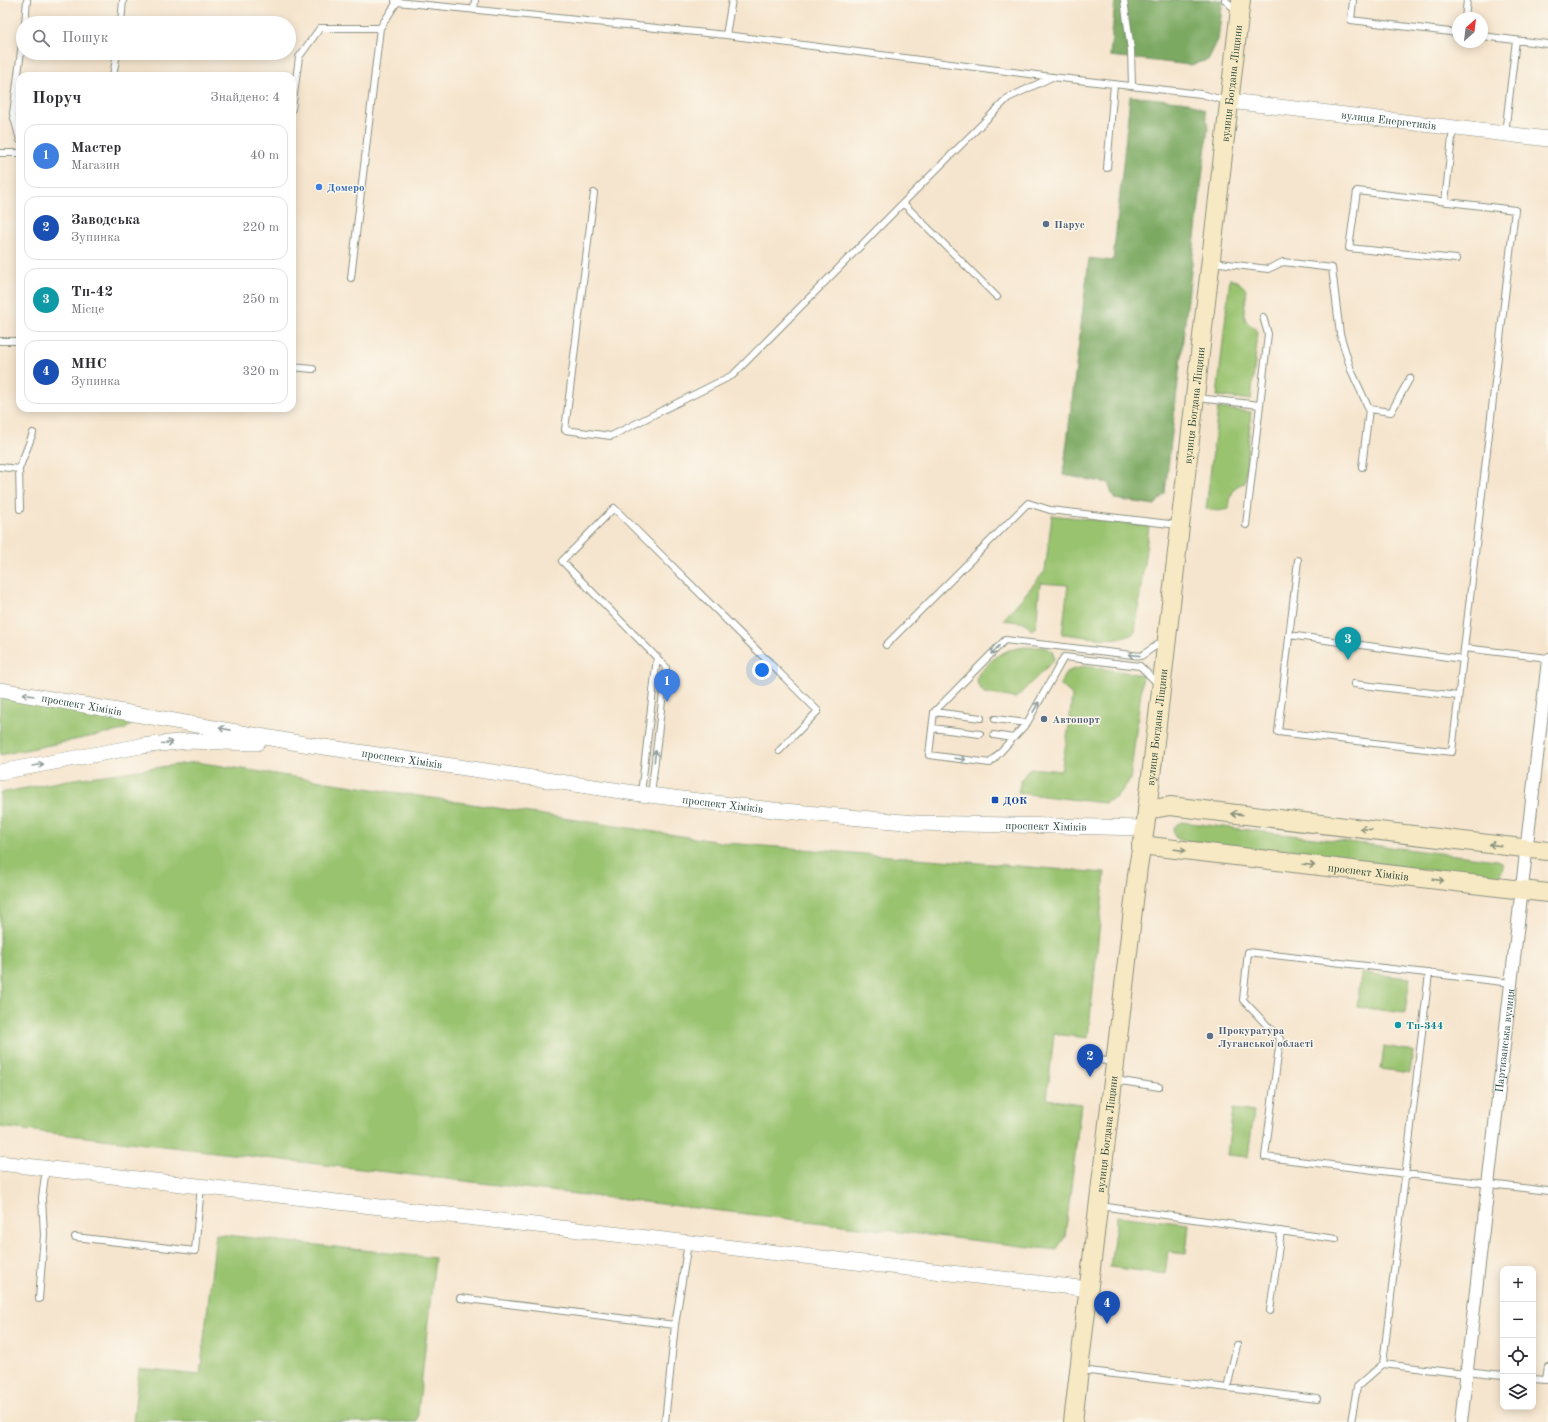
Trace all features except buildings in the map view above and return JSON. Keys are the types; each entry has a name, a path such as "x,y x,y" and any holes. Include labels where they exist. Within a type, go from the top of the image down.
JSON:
{"main road":[{"name":"вулиця Богдана Ліщини","path":"1073,1422 1114,1071 1168,638 1240,6"},
{"path":"1147,810 1170,806 1548,851"},
{"name":"проспект Хіміків","path":"1143,837 1548,893"}],"street":[{"name":"вулиця Енергетиків","path":"1230,101 1548,139"},
{"name":"Партизанська вулиця","path":"1461,1422 1548,666"},
{"name":"проспект Хіміків","path":"0,690 304,744 646,794 773,810 915,824 1143,837"},
{"name":"проспект Хіміків","path":"0,772 141,746 187,741 304,744"},
{"path":"0,1162 1089,1289"}],"lane":[{"path":"26,16 28,0"},
{"path":"122,16 123,0"},
{"path":"474,10 475,0"},
{"path":"726,35 732,0"},
{"path":"1124,0 1131,50 1132,86"},
{"path":"1225,0 1240,6"},
{"path":"1353,0 1351,20 1452,32"},
{"path":"1465,12 1467,0"},
{"path":"351,278 380,28 396,1 726,35 1052,77 1201,94 1230,101"},
{"path":"296,80 299,57 320,28 380,28"},
{"path":"1488,37 1548,44"},
{"path":"1505,134 1516,40"},
{"path":"18,72 20,60"},
{"path":"114,72 116,60"},
{"path":"594,193 565,430 611,436 733,375 1008,98 1052,77"},
{"path":"1107,168 1114,84"},
{"path":"16,90 13,114 16,125"},
{"path":"1445,202 1453,128"},
{"path":"0,153 16,153"},
{"path":"1298,560 1278,732 1452,752 1515,210 1357,191 1349,248 1456,259"},
{"path":"903,203 997,297"},
{"path":"1212,262 1268,269 1283,262 1332,268 1340,334 1352,370 1369,409 1362,467"},
{"path":"1246,525 1268,334 1262,317"},
{"path":"0,341 16,341"},
{"path":"296,367 312,369"},
{"path":"1369,409 1391,412 1410,378"},
{"path":"1196,398 1260,405"},
{"path":"20,509 19,469 33,433"},
{"path":"0,467 19,469"},
{"path":"886,645 1028,503 1050,510 1181,525"},
{"path":"646,794 666,667 562,561 614,508 818,711 779,751"},
{"path":"1289,635 1462,659"},
{"path":"1162,688 1140,666 1064,657 1027,723 990,763 929,755 934,712 1005,640 1141,656 1168,638"},
{"path":"1464,648 1548,666"},
{"path":"646,794 657,657"},
{"path":"1354,684 1458,696"},
{"path":"934,712 982,718"},
{"path":"996,719 1027,723"},
{"path":"932,728 980,734"},
{"path":"994,736 1013,738"},
{"path":"1511,983 1248,952 1243,1000 1280,1039 1265,1157 1548,1191"},
{"path":"1351,1422 1357,1387 1384,1364 1429,973"},
{"path":"1084,1058 1114,1071 1160,1087"},
{"path":"39,1299 44,1235 42,1198 46,1168"},
{"path":"75,1237 195,1252 201,1186"},
{"path":"1098,1206 1336,1238"},
{"path":"1270,1311 1281,1231"},
{"path":"665,1422 675,1325 688,1243"},
{"path":"460,1298 675,1325"},
{"path":"1227,1388 1237,1345"},
{"path":"1384,1364 1500,1375"},
{"path":"1536,1379 1546,1380 1548,1366"},
{"path":"1080,1370 1317,1399"}],"green space":[{"path":"1115,0 1223,0 1218,40 1208,60 1190,65 1110,56"},
{"path":"1130,96 1188,102 1205,110 1208,128 1165,493 1155,505 1114,499 1108,483 1063,475 1089,258 1113,261"},
{"path":"1230,278 1239,282 1244,287 1246,291 1244,311 1245,318 1247,322 1258,332 1251,400 1217,396"},
{"path":"1218,408 1251,412 1245,483 1237,486 1232,492 1229,509 1218,511 1206,509"},
{"path":"1052,515 1149,526 1135,632 1129,636 1111,639 1062,634 1068,585 1040,583 1036,628 1031,630 1026,623 1003,620 1045,571"},
{"path":"1024,647 1045,647 1052,651 1054,657 1053,661 1016,698 984,693 978,685 977,678 979,673 995,657 1009,650"},
{"path":"1085,666 1143,675 1130,780 1117,797 1104,803 1018,793 1021,780 1030,768 1061,771 1069,726 1072,695 1060,684 1066,672"},
{"path":"0,697 130,719 131,725 124,730 0,755"},
{"path":"196,762 727,843 1105,873 1088,1038 1054,1034 1047,1099 1081,1104 1065,1237 1056,1250 0,1127 0,793 68,780"},
{"path":"1182,822 1497,860 1502,863 1503,870 1501,874 1495,878 1180,840 1175,837 1173,830 1177,824"},
{"path":"1361,973 1410,978 1405,1013 1357,1007"},
{"path":"1384,1046 1413,1051 1410,1073 1381,1069"},
{"path":"1233,1109 1254,1112 1248,1157 1227,1155"},
{"path":"1117,1216 1189,1224 1186,1254 1168,1252 1165,1274 1110,1267"},
{"path":"216,1234 435,1258 417,1422 133,1422 139,1369 200,1375"}],"place":[{"name":"Домеро","path":"319,187"},
{"name":"Парус","path":"1046,224"},
{"name":"Тп-42","path":"1348,660"},
{"name":"Мастер","path":"667,702"},
{"name":"Автопорт","path":"1044,719"},
{"name":"ДОК","path":"995,800"},
{"name":"Тп-344","path":"1398,1025"},
{"name":"Прокуратура Луганської області","path":"1210,1036"},
{"name":"Заводська","path":"1090,1077"},
{"name":"МНС","path":"1107,1324"}]}
